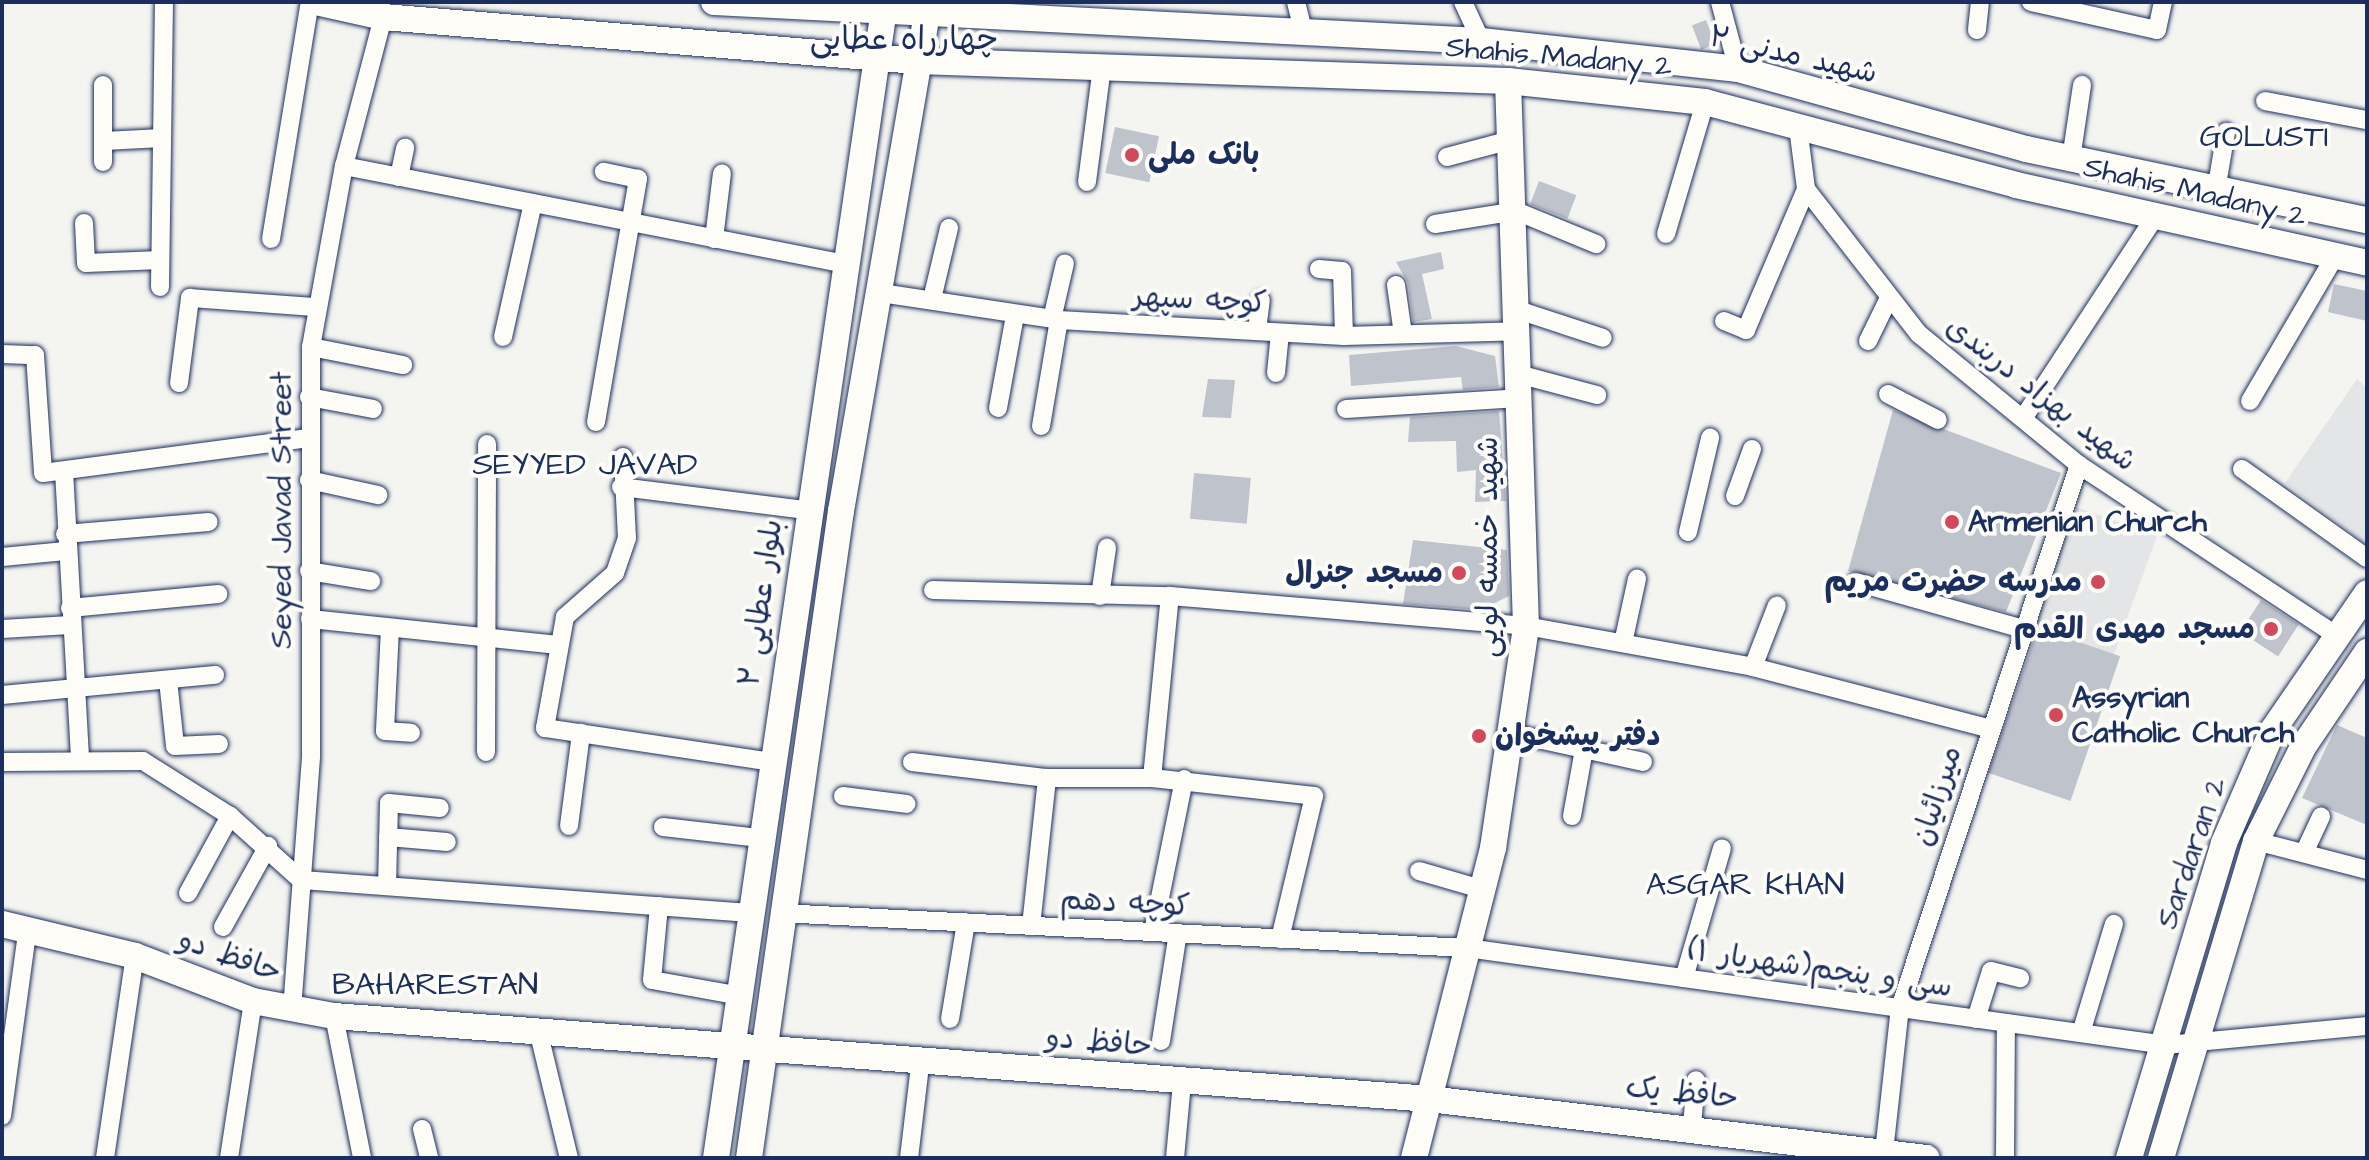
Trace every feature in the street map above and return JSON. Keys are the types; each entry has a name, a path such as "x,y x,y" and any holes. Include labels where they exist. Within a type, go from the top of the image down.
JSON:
{"street":[{"path":"160,287 164,2"},
{"path":"271,239 313,2 383,17 917,61"},
{"name":"شهید مدنی ۲","path":"714,2 927,9 1017,17 1481,41 1703,65 1747,72 2026,149 2367,220"},
{"path":"994,2 1017,17"},
{"path":"1296,2 1303,31"},
{"path":"1463,2 1481,41"},
{"path":"1720,2 1747,72 1738,91 1751,114"},
{"path":"1977,30 1980,2"},
{"path":"2031,2 2157,30 2163,2"},
{"name":"بلوار عطایی ۲","path":"716,1158 736,985 884,8"},
{"path":"749,1158 780,913 841,511 881,293 927,9"},
{"name":"Seyed Javad Street","path":"292,1010 311,756 311,347 344,166 383,17"},
{"name":"Shahis Madany 2","path":"917,61 1508,81 1700,101 2016,185 2367,263"},
{"path":"1666,234 1700,101 1723,90 1703,65"},
{"path":"1087,182 1102,66"},
{"name":"شهید خمسه لویی","path":"1414,1158 1467,948 1515,734 1526,626 1516,211 1508,81"},
{"path":"103,85 103,162"},
{"path":"2071,159 2082,85"},
{"path":"2265,101 2367,120"},
{"name":"شهید بهزاد دربندی","path":"1798,127 1806,189 1888,300 2079,465 2334,634"},
{"path":"2216,191 2226,132"},
{"path":"104,141 162,138"},
{"path":"1447,157 1511,140"},
{"path":"399,177 405,148"},
{"path":"2016,185 2026,149"},
{"path":"344,166 846,264"},
{"path":"596,422 628,222 638,179 604,172"},
{"path":"714,239 722,173"},
{"path":"1724,321 1746,330 1806,189"},
{"path":"503,337 533,203"},
{"path":"1435,224 1516,211 1596,244"},
{"path":"2024,417 2156,215"},
{"path":"84,223 86,263 160,260"},
{"path":"932,299 949,228"},
{"path":"2250,401 2335,256"},
{"path":"1041,426 1065,263"},
{"path":"1319,269 1342,271 1344,336"},
{"path":"1396,285 1403,334"},
{"name":"کوچه سپهر","path":"881,293 1055,320 1344,336 1403,334 1518,320 1603,338"},
{"path":"179,383 190,298 316,307"},
{"path":"1257,331 1261,300"},
{"path":"1868,341 1888,300"},
{"path":"998,408 1015,315"},
{"path":"1276,373 1280,333"},
{"path":"311,347 403,365"},
{"path":"2,354 35,355 43,473 309,438"},
{"path":"1346,409 1519,386 1597,395"},
{"path":"1888,394 1938,420"},
{"path":"309,397 373,409"},
{"path":"1688,532 1710,438"},
{"path":"486,752 490,638 487,444"},
{"path":"1735,496 1752,449"},
{"path":"623,457 621,487 628,526 615,573 565,617 545,728 772,762"},
{"name":"میرزائیان","path":"1884,1152 1900,1008 1988,728 2079,465"},
{"path":"2242,469 2367,558"},
{"path":"64,471 80,758"},
{"path":"309,480 378,495"},
{"path":"621,487 806,510 841,511"},
{"path":"2,557 66,542 209,522"},
{"path":"1100,596 1107,548"},
{"path":"309,571 371,581"},
{"path":"1623,643 1637,579"},
{"path":"1856,582 2023,629"},
{"path":"933,590 1170,596 1526,626 1753,667 1988,728"},
{"name":"Sardaran 2","path":"2129,1158 2166,1045 2224,843 2273,730 2334,634 2367,593"},
{"path":"2,629 218,594"},
{"path":"1152,778 1170,596"},
{"path":"1753,667 1777,605"},
{"path":"310,619 559,645"},
{"path":"390,628 385,731 411,733"},
{"path":"2334,634 2365,658"},
{"name":"Sardaran 2","path":"2161,1158 2256,841 2303,747 2365,658"},
{"path":"2,695 215,675"},
{"path":"168,680 175,746 219,744"},
{"path":"569,826 581,733"},
{"path":"1515,734 1643,762"},
{"path":"1572,816 1584,749"},
{"path":"2,762 80,758 143,761 230,816 268,846 301,880 748,913"},
{"path":"912,762 1047,778 1184,779 1314,796 1280,939"},
{"path":"1031,926 1047,778"},
{"path":"1153,932 1184,779"},
{"path":"843,796 907,804"},
{"path":"387,886 389,803 440,808"},
{"path":"188,893 230,816"},
{"path":"2305,851 2321,816"},
{"path":"663,827 760,838"},
{"path":"388,837 447,842"},
{"path":"2256,841 2305,851 2367,870"},
{"path":"223,927 268,846"},
{"path":"1684,978 1722,848"},
{"path":"1419,871 1481,889"},
{"path":"659,906 652,980 736,985 751,996 770,992"},
{"name":"کوچه دهم","path":"780,913 1467,948"},
{"path":"950,1019 966,922"},
{"path":"2081,1033 2114,924"},
{"path":"2,1116 15,926"},
{"name":"حافظ دو","path":"15,926 135,956 253,1001 334,1016 729,1043 1182,1082 1429,1099"},
{"path":"1161,1041 1178,933"},
{"name":"سی و پنجم(شهریار ۱)","path":"1467,948 2166,1045 2196,1040"},
{"path":"105,1158 135,956"},
{"path":"1976,1019 1991,971 2020,978"},
{"path":"770,992 780,1035 806,1050"},
{"path":"229,1158 253,1001"},
{"path":"334,1016 362,1158"},
{"path":"2005,1158 2006,1023"},
{"path":"2196,1040 2367,1026"},
{"path":"538,1030 569,1158"},
{"path":"909,1158 921,1058"},
{"path":"1692,1126 1696,1080"},
{"path":"1175,1158 1182,1082"},
{"path":"1395,1158 1429,1099"},
{"name":"حافظ یک","path":"1429,1099 1692,1126 1751,1146 1884,1152 1927,1158"},
{"path":"422,1129 429,1158"}],"shaded area":[{"path":"2357,379 2367,388 2366,544 2285,483"},
{"name":"مدرسه حضرت مریم","path":"2077,507 2157,536 2113,655 2034,626"}],"building":[{"path":"1706,20 1715,44 1701,50 1692,25"},
{"name":"بانک ملی","path":"1115,127 1159,136 1149,182 1105,173"},
{"path":"1539,181 1576,195 1567,219 1530,204"},
{"path":"1441,252 1444,269 1422,274 1432,319 1413,322 1408,283 1396,262"},
{"path":"2334,284 2367,291 2367,321 2328,312"},
{"path":"1456,346 1495,356 1499,387 1463,390 1461,377 1351,386 1349,355"},
{"path":"1208,379 1235,380 1231,418 1202,417"},
{"name":"Armenian Church","path":"1893,410 2061,473 2006,612 1848,571"},
{"path":"1499,411 1506,501 1475,502 1476,470 1457,472 1456,441 1408,442 1410,417"},
{"path":"1194,473 1251,478 1247,524 1190,519"},
{"name":"مسجد جنرال","path":"1413,540 1507,550 1509,596 1481,610 1403,604"},
{"name":"مسجد مهدی القدم","path":"2261,600 2299,625 2278,656 2240,632"},
{"name":"Assyrian Catholic Church","path":"2038,628 2120,656 2070,801 1988,773"},
{"path":"2337,725 2367,738 2367,825 2302,798"}],"place":[{"name":"بانک ملی","path":"1132,155"},
{"name":"Armenian Church","path":"1952,522"},
{"name":"مسجد جنرال","path":"1459,573"},
{"name":"مدرسه حضرت مریم","path":"2098,582"},
{"name":"مسجد مهدی القدم","path":"2271,629"},
{"name":"Assyrian Catholic Church","path":"2056,715"},
{"name":"دفتر پیشخوان","path":"1479,736"}],"district":[{"name":"چهارراه عطایی","path":"904,40"},
{"name":"GOLUSTI","path":"2264,137"},
{"name":"SEYYED JAVAD","path":"585,465"},
{"name":"ASGAR KHAN","path":"1745,885"},
{"name":"BAHARESTAN","path":"435,985"}]}
